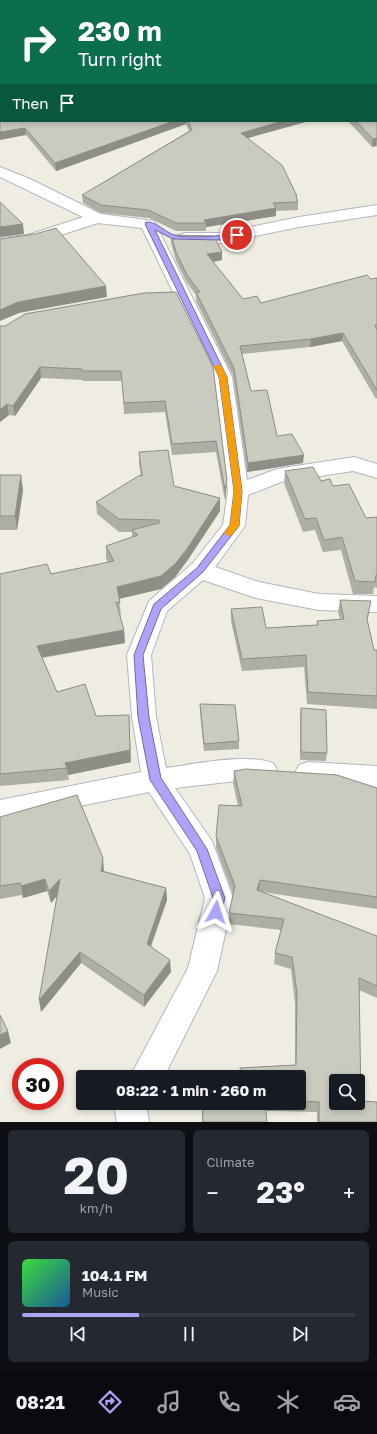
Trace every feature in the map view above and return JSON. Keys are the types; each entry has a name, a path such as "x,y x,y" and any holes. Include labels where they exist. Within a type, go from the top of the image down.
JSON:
{"street":[{"path":"0,172 25,182 97,218 148,224 173,237 221,238 299,222 377,210"},
{"path":"0,244 30,240 97,218"},
{"path":"148,224 173,292 223,377 238,491 234,526 200,570 157,607 138,655 144,717 155,780 202,849 219,898 202,971 151,1070"},
{"path":"238,491 277,476 354,464 377,471"},
{"path":"200,570 263,592 319,602 377,604"},
{"path":"0,811 155,780 245,769 377,777"},
{"path":"131,1110 133,1122"}],"building":[{"path":"0,122 171,122 55,163 25,128 0,132"},
{"path":"188,122 280,122 241,133 282,165 297,196 298,202 273,203 276,208 204,220 206,223 176,223 148,210 101,205 82,195 192,130"},
{"path":"357,122 377,122 377,138 373,139"},
{"path":"0,202 23,224 0,227"},
{"path":"56,228 106,286 18,302 0,310 0,239 35,234"},
{"path":"171,235 214,236 222,252 207,254 243,299 257,296 261,303 367,275 371,279 377,278 377,325 375,325 377,330 377,390 343,333 311,339 240,346 251,391 267,390 277,436 292,434 304,455 248,463 234,368 196,292 200,292 187,275 176,252"},
{"path":"176,292 213,367 227,480 225,490 216,441 172,444 165,401 124,403 121,371 82,371 82,369 40,367 13,406 7,404 0,410 0,326 5,326 25,314 144,293"},
{"path":"168,450 174,486 220,498 187,549 175,564 161,576 117,587 120,603 116,602 124,630 37,646 57,692 85,684 96,716 129,715 130,750 65,763 67,768 0,774 0,574 47,564 51,574 114,561 106,546 138,535 132,530 159,523 159,520 119,519 96,502 140,475 142,476 139,452"},
{"path":"313,467 321,481 330,479 333,486 349,484 366,518 377,517 377,575 375,582 355,581 342,537 324,540 316,518 305,519 285,471"},
{"path":"0,475 21,475 15,516 0,516"},
{"path":"340,600 371,601 367,619 374,650 377,650 377,696 308,692 306,655 242,659 231,609 262,607 266,628 318,625 317,621 344,619"},
{"path":"200,704 235,705 239,741 204,744"},
{"path":"301,708 326,710 327,753 301,752"},
{"path":"246,769 337,775 377,788 377,897 260,880 257,890 377,936 377,986 359,978 361,1074 329,1074 329,1110 365,1110 365,1101 377,1102 377,1122 319,1122 319,1102 306,1101 306,1070 240,1070 240,1068 296,1065 297,993 292,957 275,953 284,919 229,913 235,886 216,836 219,805 242,806 234,771"},
{"path":"77,795 103,858 101,871 166,888 147,944 170,960 144,995 80,952 39,1000 60,879 49,891 45,879 21,886 20,883 0,886 0,817"},
{"path":"0,1015 8,1031 0,1035"},
{"path":"202,1110 266,1110 267,1122 203,1122"}],"slow traffic":[{"path":"218,367 223,377 238,491 234,526 228,533"}],"route":[{"path":"216,912 219,898 202,849 155,780 144,717 138,655 157,607 200,570 234,526 238,491 223,377 148,224 173,237 221,238 237,235"}]}
